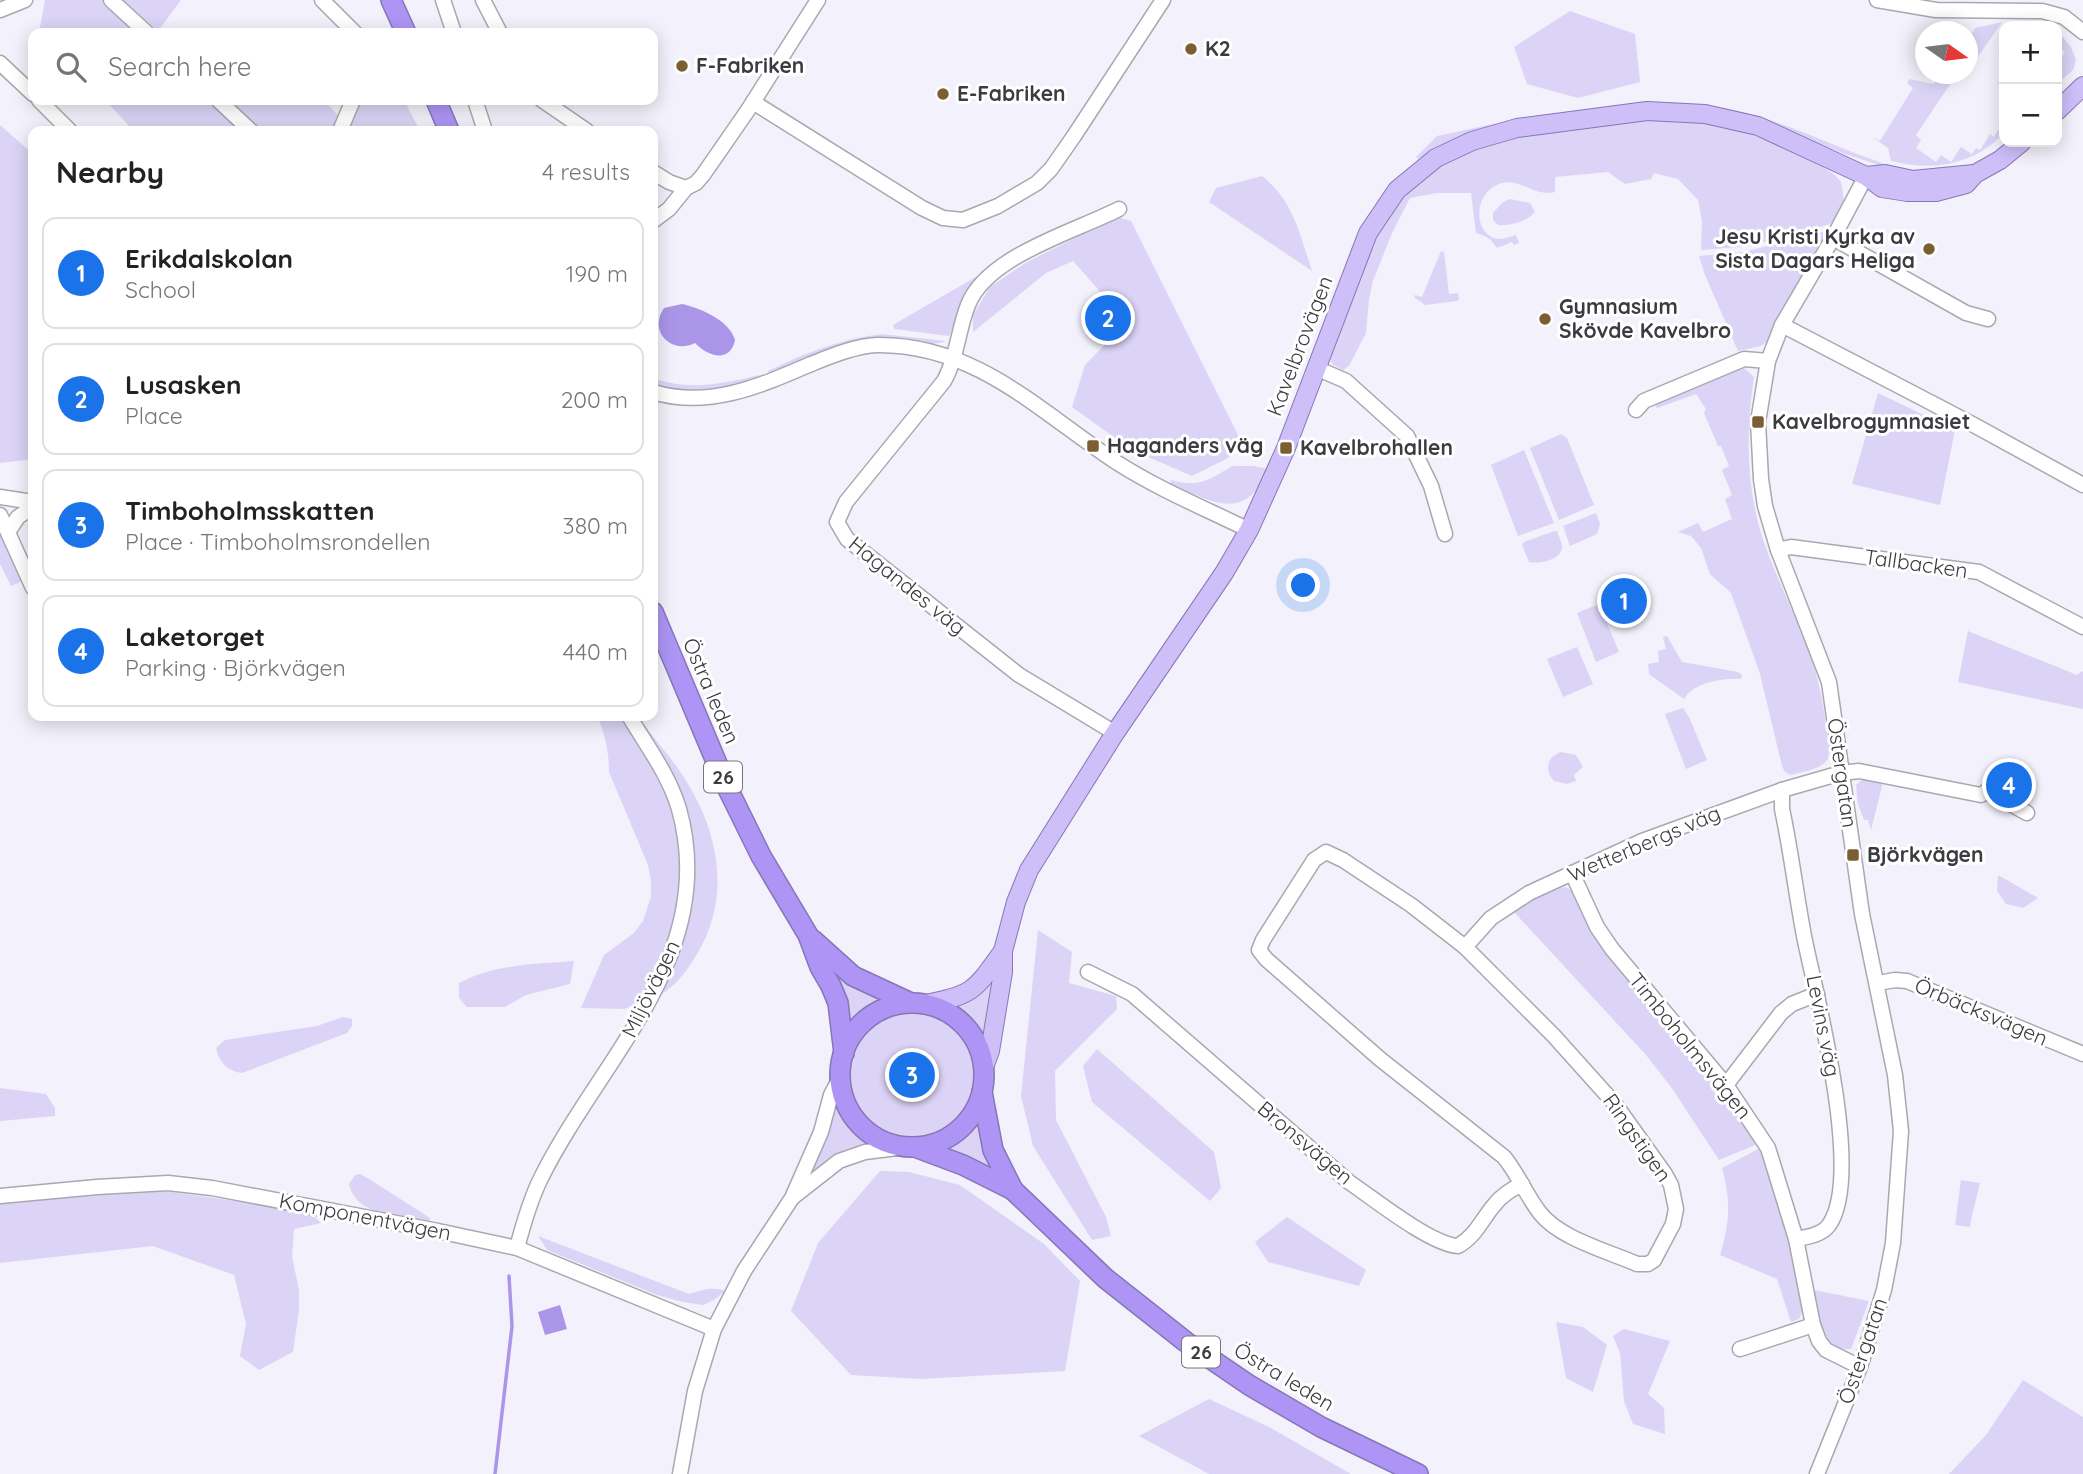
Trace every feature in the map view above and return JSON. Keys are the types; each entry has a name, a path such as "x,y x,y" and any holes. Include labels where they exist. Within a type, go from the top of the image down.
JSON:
{"highway":[{"path":"391,0 404,28"},
{"path":"438,105 447,126"},
{"name":"Östra leden","path":"658,624 726,785 761,856 808,935 838,1003 844,1053"},
{"name":"Östra leden","path":"808,935 853,976 918,1004"},
{"name":"26","path":"918,1004 943,1010 964,1026 979,1049 984,1067 982,1091 976,1109 965,1124 950,1136 933,1144 910,1147 888,1143 860,1125 843,1095 840,1079 844,1053 854,1033 869,1017 889,1007 918,1004"},
{"name":"Östra leden","path":"982,1091 993,1150 1013,1190"},
{"name":"Östra leden","path":"910,1147 963,1165 1013,1190 1105,1278 1186,1342 1249,1385 1321,1427 1418,1474"}],"main road":[{"path":"2062,106 2083,86"},
{"name":"Kavelbrovägen","path":"984,1067 990,1051 1003,972 1003,951 1016,902 1029,870 1115,733 1224,573 1249,530 1286,448 1368,233 1397,190 1436,158 1472,141 1517,128 1647,111 1705,114 1758,126 1866,176 1882,188 1907,192 1936,192 1966,184 1975,173 2000,160 2016,147"},
{"name":"Kavelbrovägen","path":"918,1004 963,995 979,985 1003,951"}],"street":[{"path":"0,10 25,0"},
{"path":"111,0 142,28"},
{"path":"322,0 350,28"},
{"path":"443,0 452,28"},
{"path":"483,0 497,28"},
{"path":"658,217 669,209 686,188 696,183 703,175 818,0"},
{"path":"753,102 922,208 943,218 963,220 998,206 1046,176 1163,0"},
{"path":"1877,0 1936,10 2042,11 2064,17 2083,32"},
{"path":"0,63 28,89"},
{"path":"44,105 65,126"},
{"path":"223,105 246,126"},
{"path":"342,126 351,105"},
{"path":"477,105 483,126"},
{"path":"549,105 580,126"},
{"path":"658,175 686,188"},
{"name":"Östergatan","path":"1817,1474 1860,1367 1884,1290 1893,1243 1899,1184 1898,1094 1878,983 1862,914 1829,682 1778,550 1765,506 1758,452 1758,422 1768,361 1782,325 1866,176"},
{"path":"953,359 968,304 989,275 1049,241 1119,209"},
{"path":"1833,238 1966,313 1988,319"},
{"path":"1782,325 2083,485"},
{"path":"658,394 696,399 728,396 761,386 834,355 876,345 917,349 989,373 1143,478 1249,530"},
{"name":"Hagandes väg","path":"953,359 944,382 846,502 837,522 847,539 1019,675 1115,733"},
{"path":"1636,410 1644,401 1744,359 1768,361"},
{"path":"1316,368 1346,381 1407,436 1431,486 1445,534"},
{"path":"0,497 28,503"},
{"path":"8,532 28,508"},
{"path":"0,515 28,561"},
{"name":"Tallbacken","path":"1778,550 1791,547 1979,572 2083,627"},
{"name":"Miljövägen","path":"517,1248 540,1180 625,1043 671,955 683,921 688,892 688,859 678,807 665,774 632,721"},
{"path":"1842,773 1859,771 1981,795 1987,791 2027,813"},
{"name":"Wetterbergs väg","path":"1465,947 1491,918 1529,893 1572,873 1642,841 1782,790 1842,773"},
{"name":"Levins väg","path":"1782,790 1782,809 1838,1107 1841,1140 1840,1185 1830,1224 1822,1232 1796,1239"},
{"name":"Ringstigen","path":"1326,852 1343,860 1411,905 1465,947 1554,1036 1615,1104 1671,1185 1676,1209 1673,1224 1654,1260 1648,1264 1636,1264 1550,1224 1532,1203 1522,1184 1504,1157 1380,1059 1259,950 1314,860 1326,852"},
{"name":"Timboholmsvägen","path":"1572,873 1597,927 1612,949 1726,1084 1768,1148 1796,1239 1813,1325 1819,1341 1826,1350 1860,1367"},
{"name":"Bronsvägen","path":"1088,972 1132,994 1349,1182 1388,1210 1445,1243 1458,1246 1469,1240 1495,1204 1510,1190 1522,1184"},
{"name":"Örbäcksvägen","path":"1878,983 1908,981 2083,1054"},
{"path":"1726,1084 1735,1076 1781,1013 1792,1003 1817,994"},
{"path":"680,1474 695,1391 714,1329 744,1271 792,1198 821,1132 831,1095 840,1079"},
{"path":"792,1198 839,1161 865,1152 910,1147"},
{"name":"Komponentvägen","path":"0,1196 168,1183 212,1188 517,1248 714,1329"},
{"path":"1740,1349 1813,1325"}],"shaded area":[{"path":"45,0 104,0 135,28 40,28"},
{"path":"123,0 181,0 160,28 155,28"},
{"path":"1570,11 1635,34 1640,82 1578,98 1527,84 1514,47"},
{"path":"1999,23 1978,57 1978,27"},
{"path":"2062,36 2071,47 2076,60 2073,70 2062,80 2062,56 2065,52 2062,50"},
{"path":"1910,79 1915,80 1915,84 1950,84 1916,135 1921,140 1916,148 1936,162 1941,155 1951,162 1961,147 1972,154 1976,148 1980,150 1990,134 1994,137 1998,130 1999,138 1979,152 1952,163 1922,166 1891,161 1888,148 1872,137 1880,141 1913,88 1907,83"},
{"path":"1643,102 1702,105 1761,117 1882,163 1885,167 1755,118 1554,116 1467,133 1418,159 1416,157 1437,136 1498,123"},
{"path":"110,105 214,105 237,126 129,126"},
{"path":"230,105 328,105 341,118 337,126 252,126"},
{"path":"356,105 407,105 417,126 345,126"},
{"path":"1647,118 1687,119 1749,131 1798,151 1835,175 1841,182 1844,200 1841,210 1830,224 1750,246 1701,250 1702,222 1698,200 1678,179 1654,173 1651,179 1625,184 1608,172 1555,177 1555,192 1547,193 1509,182 1492,188 1485,195 1479,213 1484,231 1491,236 1500,239 1516,235 1519,243 1514,245 1512,242 1497,248 1488,238 1476,233 1471,193 1437,193 1410,198 1392,233 1373,281 1366,333 1349,366 1343,370 1332,364 1328,354 1383,216 1424,174 1479,145 1526,135"},
{"path":"0,125 28,150 28,460 0,463"},
{"path":"1262,176 1282,196 1289,208 1312,271 1209,202 1216,188"},
{"path":"1510,199 1530,203 1535,212 1518,222 1498,225 1493,220 1493,213 1503,202"},
{"path":"1117,217 1131,221 1242,443 1228,458 1192,476 1132,450 1072,407 1085,365 1127,322 1073,261 1046,273 973,332 973,315 990,287 1027,262"},
{"path":"1830,230 1780,314 1769,340 1761,346 1738,351 1699,256 1744,252"},
{"path":"1441,251 1444,252 1449,294 1458,293 1459,299 1425,305 1414,297 1422,297"},
{"path":"986,271 967,292 949,336 894,329 893,325"},
{"path":"682,304 706,312 721,321 735,340 732,348 723,355 718,355 695,343 678,346 664,339 659,325 664,308"},
{"path":"882,334 946,341 931,344 880,340 858,342 819,353 770,375 768,371 823,348"},
{"path":"1744,368 1754,377 1749,454 1755,511 1771,562 1813,663 1822,698 1828,742 1829,754 1826,762 1812,770 1791,775 1785,772 1782,766 1760,674 1731,593 1710,574 1701,548 1691,536 1678,532 1698,523 1703,532 1732,519 1725,499 1732,495 1722,470 1729,466 1704,413 1706,409 1696,394 1657,408 1655,405"},
{"path":"759,375 761,379 695,391 658,387 658,380 693,385"},
{"path":"1878,393 1955,430 1940,505 1852,484"},
{"path":"1561,434 1567,438 1594,505 1559,520 1530,448"},
{"path":"1524,450 1554,523 1518,536 1491,465"},
{"path":"1233,466 1269,469 1249,497 1227,504 1170,485 1171,480 1190,483 1204,481"},
{"path":"1596,513 1600,524 1597,534 1570,546 1563,526"},
{"path":"0,525 22,577 20,582 11,586 0,564"},
{"path":"1557,531 1561,543 1560,553 1547,561 1529,562 1522,545 1524,542"},
{"path":"1599,604 1619,652 1596,662 1577,613"},
{"path":"1968,631 2077,675 2083,671 2083,709 1958,682"},
{"path":"1667,636 1682,662 1738,672 1742,675 1741,679 1718,680 1702,685 1684,699 1649,674 1648,664 1659,662 1658,651 1666,649 1663,637"},
{"path":"1577,647 1593,684 1563,697 1547,659"},
{"path":"1683,708 1707,760 1686,769 1665,714"},
{"path":"599,721 625,721 661,777 674,812 683,877 677,918 665,954 641,1001 625,1009 581,1008 604,955 634,933 643,921 651,896 648,865 609,772"},
{"path":"638,721 642,721 667,754 695,797 706,820 717,869 717,894 703,943 685,972 659,996 686,926 694,879 691,831 683,803"},
{"path":"1561,752 1576,755 1583,767 1574,775 1576,781 1567,784 1554,781 1551,777 1548,764"},
{"path":"1864,778 1883,782 1871,830 1858,804 1856,785"},
{"path":"1998,875 2038,898 2023,908 2006,904 1997,891"},
{"path":"1565,887 1574,891 1760,1143 1719,1160 1671,1087 1646,1055 1514,912 1541,895"},
{"path":"1038,930 1072,952 1069,983 1116,996 1117,1009 1055,1071 1056,1120 1106,1217 1111,1236 1092,1240 1033,1146 1021,1096"},
{"path":"574,961 570,984 526,995 505,1007 467,1007 459,998 459,983 487,972 515,966"},
{"path":"831,966 894,999 868,1015 846,1036"},
{"path":"997,970 986,1051 975,1031 949,1007"},
{"path":"912,1009 937,1014 958,1029 973,1050 978,1075 973,1100 958,1121 937,1136 912,1141 887,1136 866,1121 851,1100 846,1075 851,1050 866,1029 887,1014"},
{"path":"343,1017 352,1019 352,1026 347,1033 242,1073 224,1065 216,1048 225,1040 317,1026"},
{"path":"1097,1049 1214,1152 1221,1188 1210,1201 1092,1102 1083,1066"},
{"path":"0,1088 46,1094 55,1108 55,1116 0,1121"},
{"path":"837,1094 854,1125 877,1144 839,1154 807,1178"},
{"path":"981,1108 997,1174 934,1150 961,1133"},
{"path":"1762,1147 1796,1258 1804,1307 1799,1319 1791,1322 1777,1279 1720,1255 1728,1212 1722,1168"},
{"path":"880,1171 909,1172 960,1185 1044,1244 1080,1281 1065,1371 921,1379 851,1375 791,1311 818,1243"},
{"path":"360,1174 369,1179 430,1218 430,1221 382,1213 361,1203 353,1195 349,1184 355,1175"},
{"path":"1961,1180 1980,1183 1970,1227 1955,1225"},
{"path":"113,1192 171,1192 308,1211 321,1223 294,1229 292,1257 299,1290 299,1310 293,1352 259,1370 240,1356 246,1324 234,1275 153,1246 0,1263 0,1204"},
{"path":"1287,1217 1366,1270 1359,1286 1268,1262 1255,1242"},
{"path":"538,1236 689,1294 711,1289 725,1291 703,1305 657,1295 547,1250"},
{"path":"1814,1290 1869,1301 1851,1349 1833,1344 1827,1337"},
{"path":"560,1305 567,1329 545,1335 538,1312"},
{"path":"1556,1322 1583,1327 1607,1345 1593,1392 1566,1378"},
{"path":"1624,1329 1670,1341 1648,1394 1664,1408 1665,1434 1633,1424 1624,1401 1620,1353 1613,1336"},
{"path":"2023,1380 2083,1417 2083,1474 1949,1474 1986,1435"},
{"path":"1209,1399 1269,1427 1351,1474 1209,1474 1139,1436"}],"waterway":[{"path":"495,1474 512,1326 509,1276"}],"place":[{"name":"K2","path":"1191,49"},
{"name":"F-Fabriken","path":"682,66"},
{"name":"E-Fabriken","path":"943,94"},
{"name":"Jesu Kristi Kyrka av Sista Dagars Heliga","path":"1929,249"},
{"name":"Lusasken","path":"1108,318"},
{"name":"Gymnasium Skövde Kavelbro","path":"1545,319"},
{"name":"Kavelbrogymnasiet","path":"1758,422"},
{"name":"Haganders väg","path":"1093,446"},
{"name":"Kavelbrohallen","path":"1286,448"},
{"name":"Erikdalskolan","path":"1624,601"},
{"name":"Laketorget","path":"2009,785"},
{"name":"Björkvägen","path":"1853,855"},
{"name":"Timboholmsskatten","path":"912,1075"}]}
